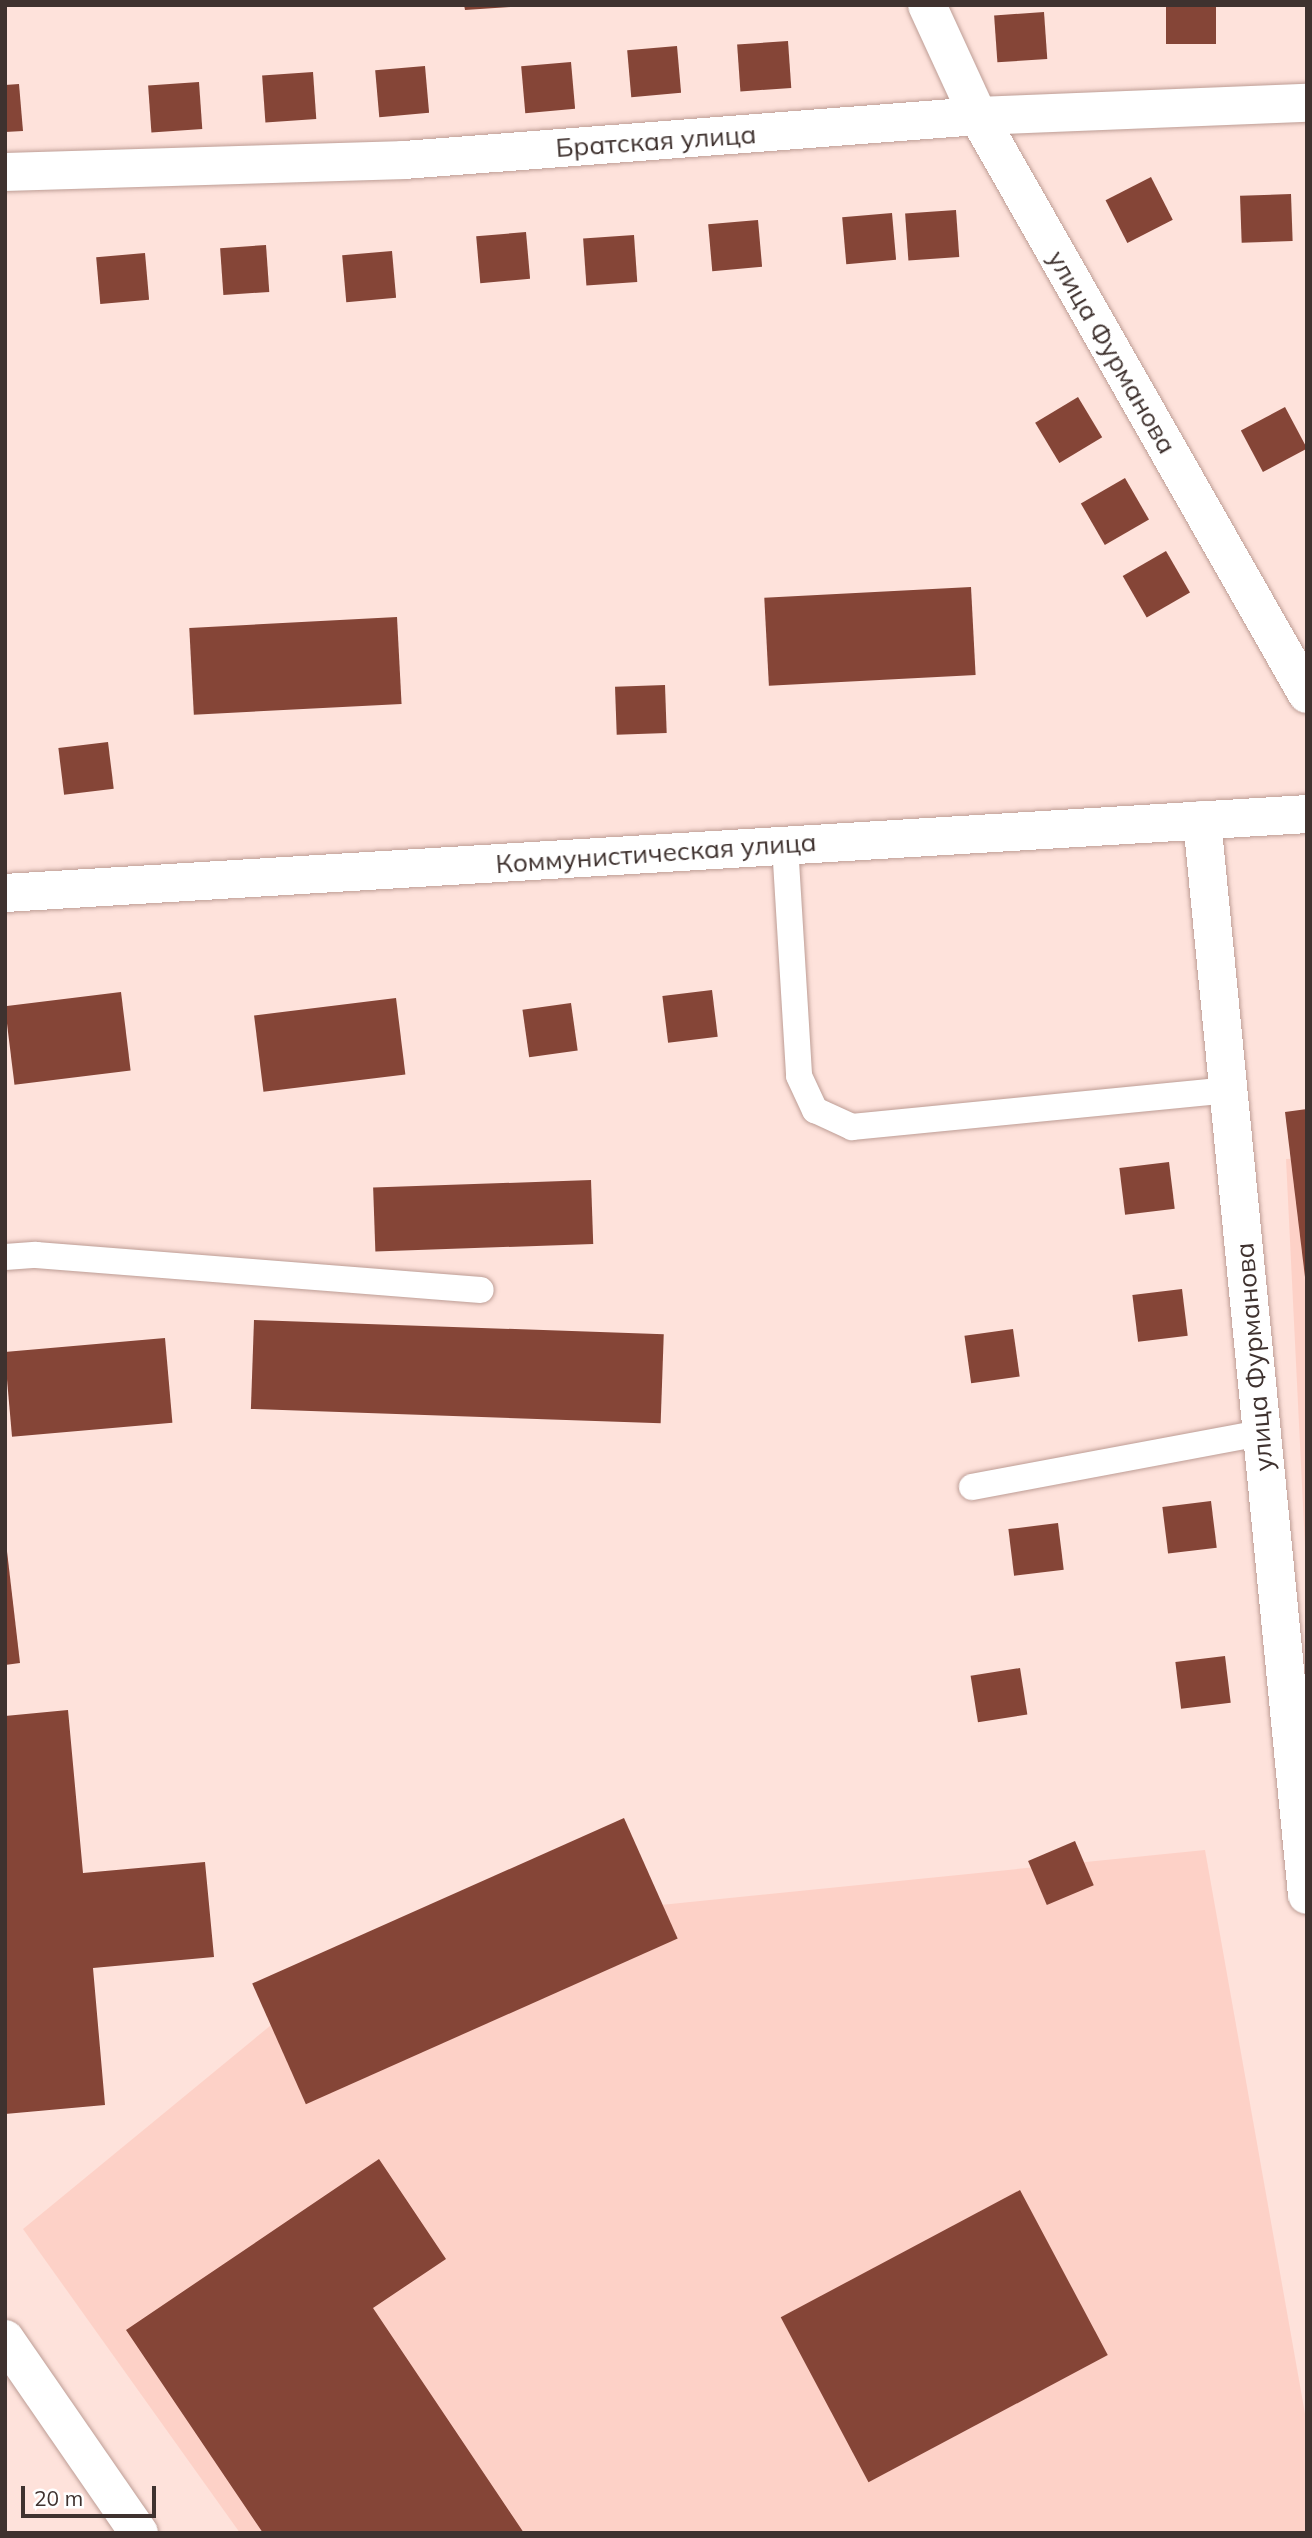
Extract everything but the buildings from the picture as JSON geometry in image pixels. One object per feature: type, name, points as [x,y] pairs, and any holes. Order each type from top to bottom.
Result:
[{"type":"street","name":"улица Фурманова","points":[[927,5],[978,116],[1307,694]]},
{"type":"street","name":"Братская улица","points":[[5,172],[404,160],[978,116],[1307,103]]},
{"type":"street","name":"Коммунистическая улица","points":[[5,893],[1307,814]]},
{"type":"street","name":"улица Фурманова","points":[[1202,820],[1307,1895]]},
{"type":"street","points":[[5,2339],[139,2533]]},
{"type":"lane","points":[[785,845],[799,1076],[815,1110],[852,1127],[1229,1090]]},
{"type":"lane","points":[[5,1256],[36,1255],[481,1290]]},
{"type":"lane","points":[[972,1487],[1261,1433]]},
{"type":"shaded area","points":[[1307,1158],[1307,1587],[1286,1159]]},
{"type":"shaded area","points":[[1205,1850],[1307,2425],[1307,2533],[240,2533],[23,2229],[383,1933]]}]
